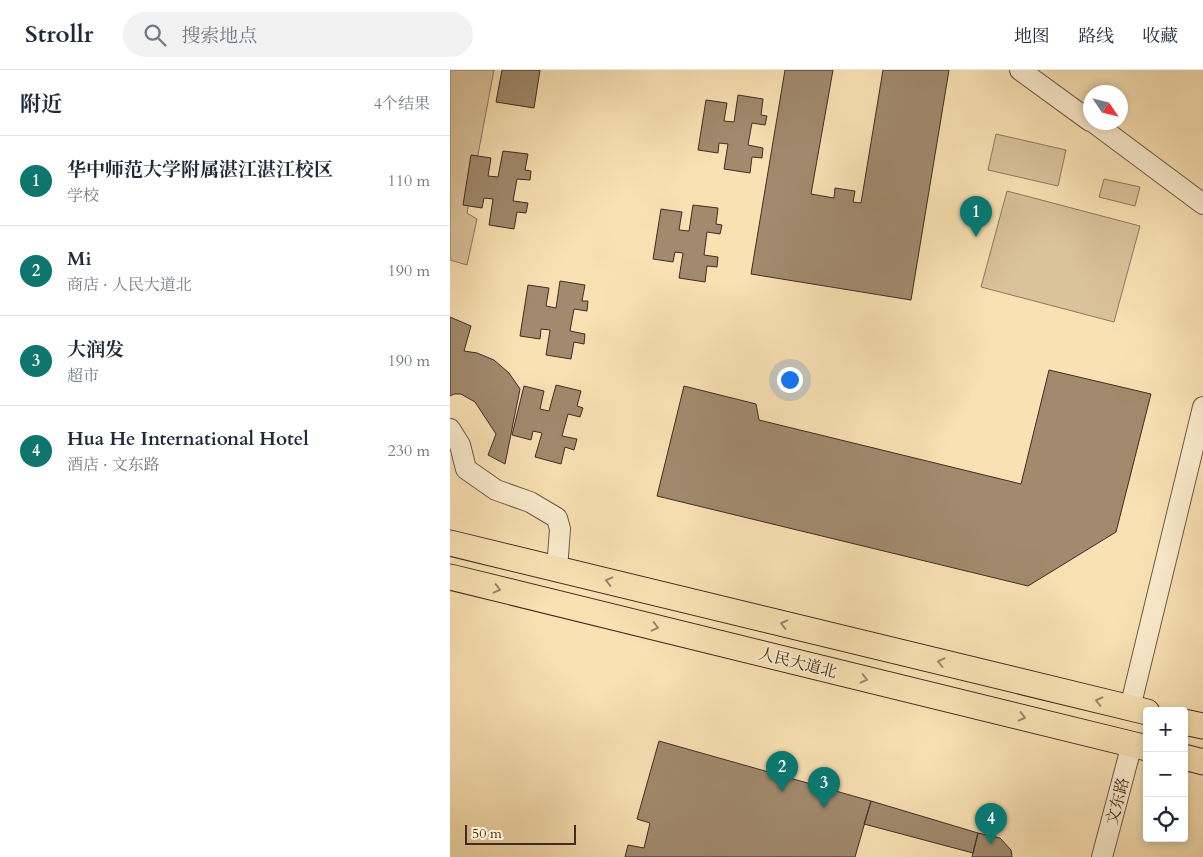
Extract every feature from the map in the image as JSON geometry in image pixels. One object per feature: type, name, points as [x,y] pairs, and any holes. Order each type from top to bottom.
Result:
[{"type":"main road","name":"人民大道北","points":[[450,543],[1138,710]]},
{"type":"main road","name":"人民大道北","points":[[450,577],[1140,746]]},
{"type":"main road","points":[[1188,723],[1203,726]]},
{"type":"main road","points":[[1188,758],[1203,762]]},
{"type":"street","points":[[1020,70],[1083,116]]},
{"type":"street","points":[[1103,130],[1203,204]]},
{"type":"street","points":[[1138,710],[1203,407]]},
{"type":"street","points":[[450,429],[460,445],[466,469],[496,490],[530,502],[557,518],[560,529],[557,569]]},
{"type":"street","name":"文东路","points":[[1102,857],[1140,746]]},
{"type":"shaded area","points":[[450,70],[494,70],[467,213],[477,219],[467,265],[450,260]]},
{"type":"shaded area","points":[[996,134],[1066,150],[1058,186],[988,170]]},
{"type":"shaded area","points":[[1104,179],[1140,187],[1135,206],[1099,197]]},
{"type":"shaded area","points":[[1007,191],[1140,226],[1114,322],[981,287]]},
{"type":"building","points":[[502,70],[540,70],[534,108],[496,102]]},
{"type":"building","points":[[785,70],[833,70],[811,194],[834,198],[835,188],[855,191],[853,202],[861,203],[883,70],[949,70],[911,300],[751,274]]},
{"type":"building","points":[[738,95],[763,99],[761,115],[767,116],[765,125],[752,123],[748,145],[763,148],[762,158],[752,157],[750,173],[724,169],[728,144],[719,143],[718,153],[698,150],[706,100],[727,103],[724,121],[734,122]]},
{"type":"building","points":[[503,151],[528,154],[525,170],[531,171],[530,180],[517,179],[513,201],[528,203],[526,213],[517,212],[514,229],[489,225],[493,199],[484,198],[482,208],[463,205],[471,155],[491,158],[488,176],[498,177]]},
{"type":"building","points":[[693,205],[718,208],[716,224],[722,225],[720,234],[707,232],[704,255],[718,257],[717,267],[707,266],[705,282],[679,278],[683,253],[675,252],[673,262],[653,259],[661,209],[682,212],[679,230],[689,231]]},
{"type":"building","points":[[560,281],[585,285],[582,301],[588,301],[587,311],[574,309],[570,331],[585,334],[584,344],[574,342],[571,359],[546,355],[550,330],[541,329],[540,339],[520,336],[528,285],[549,288],[546,306],[556,308]]},
{"type":"building","points":[[450,317],[471,326],[464,351],[477,353],[494,360],[509,373],[520,389],[505,464],[488,455],[496,434],[475,402],[461,394],[450,396]]},
{"type":"building","points":[[1049,370],[1151,394],[1116,532],[1028,586],[657,496],[684,386],[756,404],[759,420],[1021,484]]},
{"type":"building","points":[[556,385],[581,391],[577,406],[583,408],[580,417],[568,414],[562,436],[577,439],[574,450],[565,447],[561,464],[535,457],[542,433],[533,431],[531,440],[512,435],[524,386],[544,391],[540,409],[549,411]]},
{"type":"building","points":[[659,741],[871,801],[855,857],[625,857],[628,845],[644,848],[650,823],[637,819]]},
{"type":"building","points":[[871,801],[978,833],[973,853],[864,824]]},
{"type":"building","points":[[978,833],[1000,838],[1011,850],[1012,857],[972,857]]},
{"type":"place","name":"华中师范大学附属湛江湛江校区","points":[[976,237]]},
{"type":"place","name":"Mi","points":[[782,792]]},
{"type":"place","name":"大润发","points":[[824,808]]},
{"type":"place","name":"Hua He International Hotel","points":[[991,844]]}]
